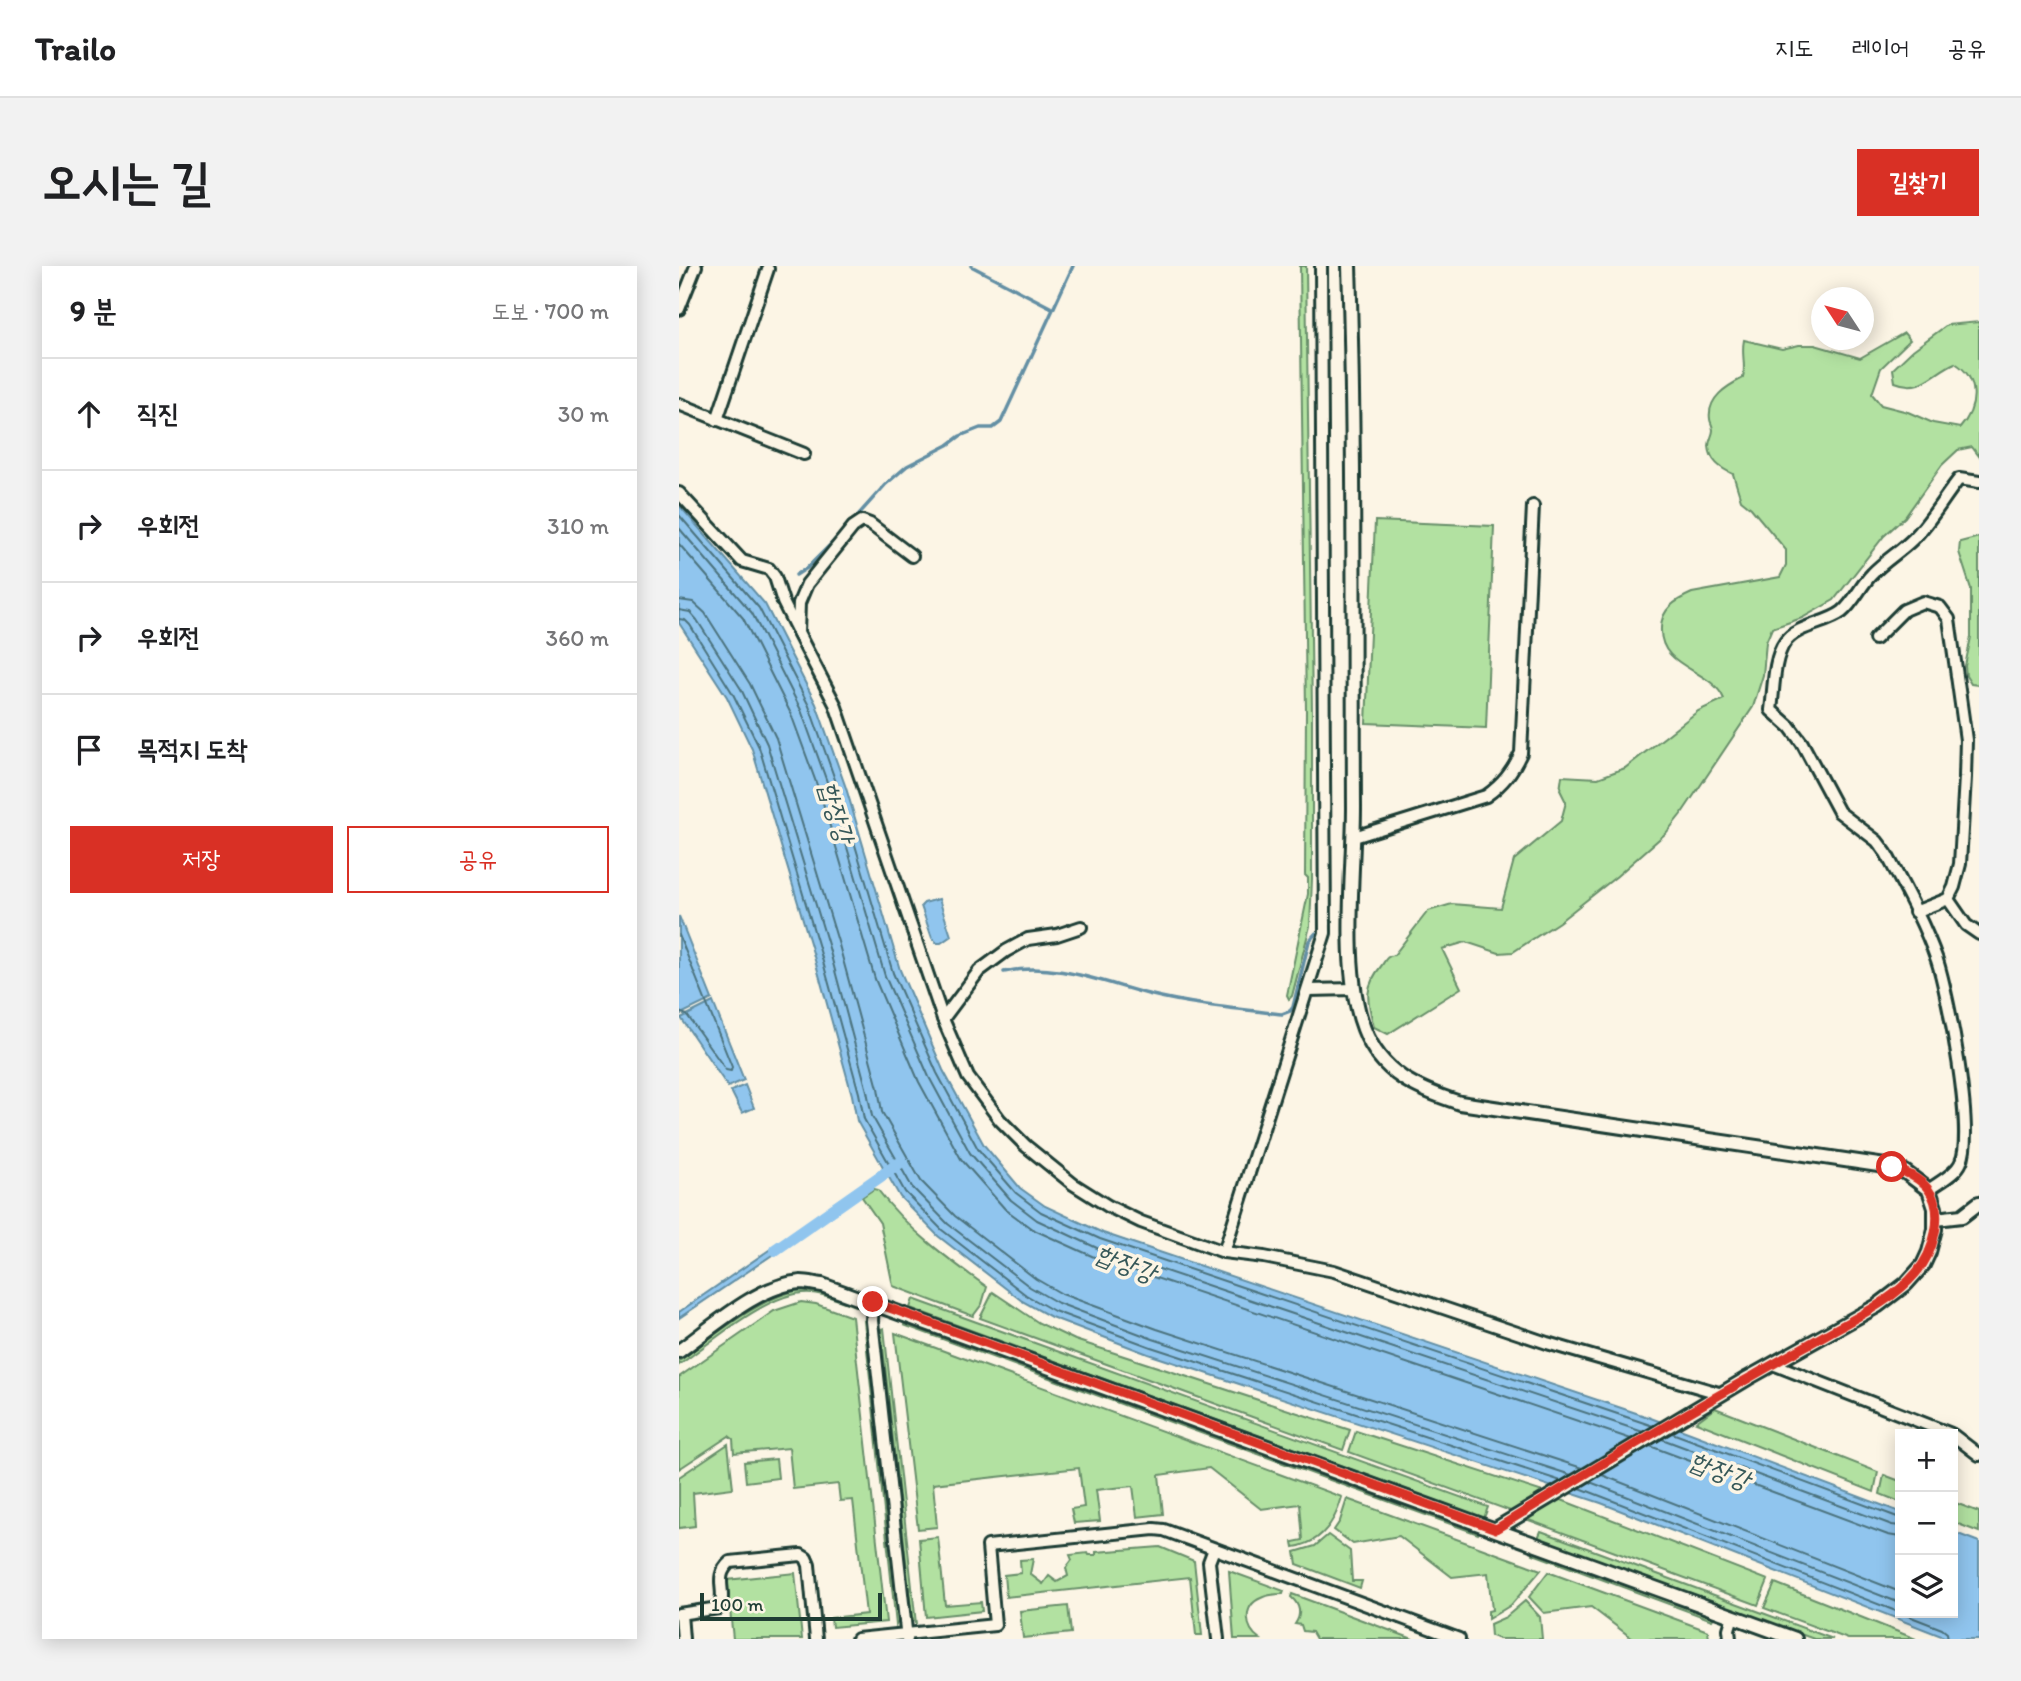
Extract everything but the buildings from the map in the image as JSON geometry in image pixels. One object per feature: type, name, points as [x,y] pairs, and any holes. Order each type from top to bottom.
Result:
[{"type":"street","points":[[679,309],[696,266]]},
{"type":"street","points":[[1224,1252],[1325,933],[1321,266]]},
{"type":"street","points":[[1349,266],[1352,362],[1354,837],[1351,942],[1355,989],[1363,1028],[1375,1051],[1397,1076],[1427,1093],[1460,1103],[1892,1167],[1905,1172],[1929,1190],[1935,1208],[1933,1239],[1926,1258],[1906,1284],[1877,1306],[1773,1364],[1496,1529]]},
{"type":"street","points":[[717,419],[768,269]]},
{"type":"street","points":[[679,404],[804,454]]},
{"type":"street","points":[[1929,1190],[1961,1162],[1965,1141],[1955,1043],[1939,968],[1886,853],[1877,842],[1839,813],[1802,743],[1790,727],[1770,710],[1777,665],[1787,638],[1843,611],[1870,576],[1912,541],[1937,512],[1959,479],[1979,482]]},
{"type":"street","points":[[679,493],[742,561],[769,569],[775,577],[783,602],[835,704],[943,1019],[968,1077],[1000,1120],[1057,1172],[1140,1223],[1224,1252],[1265,1257],[1333,1271],[1547,1343],[1723,1394]]},
{"type":"street","points":[[1354,837],[1486,796],[1503,783],[1515,766],[1521,752],[1534,506]]},
{"type":"street","points":[[798,633],[799,603],[807,584],[853,527],[862,522],[870,524],[912,556]]},
{"type":"street","points":[[1875,639],[1904,610],[1923,602],[1931,602],[1940,607],[1949,619],[1966,740],[1960,864],[1948,899],[1915,912]]},
{"type":"street","points":[[1948,899],[1966,925],[1979,934]]},
{"type":"street","points":[[943,1019],[979,971],[1006,951],[1028,939],[1057,935],[1081,927]]},
{"type":"street","points":[[1308,990],[1355,989]]},
{"type":"street","points":[[1936,1219],[1962,1216],[1979,1203]]},
{"type":"street","points":[[679,1350],[761,1294],[802,1282],[822,1285],[1795,1639]]},
{"type":"street","points":[[873,1302],[872,1321],[907,1636]]},
{"type":"street","points":[[1773,1364],[1937,1429]]},
{"type":"street","points":[[1958,1439],[1979,1455]]},
{"type":"street","points":[[857,1639],[995,1625],[988,1546],[1154,1529],[1164,1530],[1459,1639]]},
{"type":"street","points":[[1214,1549],[1209,1562],[1218,1639]]},
{"type":"street","points":[[683,1639],[680,1614],[719,1608],[722,1602],[720,1576],[723,1568],[730,1562],[801,1555],[809,1565],[816,1639]]},
{"type":"street","points":[[1730,1639],[1729,1629],[1733,1616]]},
{"type":"green space","points":[[1300,266],[1306,266],[1312,879],[1310,926],[1289,999],[1287,995],[1308,894],[1308,878],[1305,875],[1306,711]]},
{"type":"green space","points":[[1979,322],[1979,456],[1972,447],[1958,450],[1942,465],[1905,517],[1884,536],[1834,600],[1802,618],[1772,628],[1766,642],[1763,675],[1753,707],[1666,833],[1559,922],[1513,952],[1499,953],[1466,942],[1442,949],[1461,988],[1388,1034],[1374,1027],[1368,1002],[1369,988],[1386,959],[1394,955],[1428,911],[1452,904],[1501,908],[1514,860],[1561,821],[1566,802],[1560,790],[1562,776],[1598,778],[1625,768],[1698,711],[1724,699],[1708,681],[1668,652],[1661,628],[1667,610],[1686,596],[1780,577],[1786,565],[1786,550],[1741,500],[1733,474],[1717,463],[1710,451],[1712,405],[1719,394],[1743,378],[1744,340],[1782,349],[1811,345],[1811,350],[1832,350],[1860,358],[1904,333],[1910,340],[1881,368],[1872,394],[1881,405],[1908,412],[1933,423],[1960,428],[1971,411],[1974,393],[1969,376],[1963,369],[1955,363],[1927,380],[1904,385],[1895,382],[1893,369],[1947,325]]},
{"type":"green space","points":[[1375,521],[1494,526],[1486,728],[1366,723]]},
{"type":"green space","points":[[1979,537],[1979,685],[1971,684],[1966,676],[1965,666],[1971,637],[1971,589],[1959,552],[1960,542]]},
{"type":"green space","points":[[874,1189],[929,1243],[987,1287],[982,1304],[973,1316],[893,1286],[880,1223],[862,1197]]},
{"type":"green space","points":[[802,1290],[835,1295],[852,1301],[865,1310],[812,1293],[779,1299],[743,1319],[679,1365],[679,1361],[754,1308]]},
{"type":"green space","points":[[993,1292],[1039,1323],[1075,1340],[1350,1430],[1343,1450],[980,1318]]},
{"type":"green space","points":[[913,1299],[1488,1507],[1484,1518],[910,1308]]},
{"type":"green space","points":[[801,1302],[816,1304],[852,1317],[886,1622],[832,1627],[831,1618],[866,1614],[853,1500],[840,1501],[838,1484],[793,1489],[789,1448],[734,1453],[733,1439],[729,1436],[679,1469],[679,1377],[774,1311]]},
{"type":"green space","points":[[864,1321],[867,1322],[899,1621],[896,1625]]},
{"type":"green space","points":[[905,1321],[1479,1531],[1478,1534],[904,1325]]},
{"type":"green space","points":[[884,1328],[916,1624],[912,1618],[881,1329]]},
{"type":"green space","points":[[895,1333],[1342,1497],[1339,1506],[1331,1523],[1319,1536],[1304,1545],[1294,1547],[1293,1542],[1303,1540],[1300,1504],[1261,1509],[1209,1468],[1159,1475],[1163,1514],[1137,1517],[1133,1486],[1096,1490],[1100,1521],[1074,1523],[1071,1509],[1084,1507],[1079,1468],[933,1484],[937,1527],[918,1529]]},
{"type":"green space","points":[[1715,1408],[1878,1472],[1874,1492],[1696,1422]]},
{"type":"green space","points":[[1356,1431],[1543,1492],[1513,1512],[1349,1452]]},
{"type":"green space","points":[[728,1444],[733,1488],[693,1493],[695,1526],[679,1528],[679,1477]]},
{"type":"green space","points":[[776,1459],[778,1478],[746,1482],[744,1462]]},
{"type":"green space","points":[[1884,1475],[1895,1479],[1895,1500],[1880,1494]]},
{"type":"green space","points":[[1347,1499],[1541,1570],[1511,1605],[1488,1619],[1488,1611],[1492,1610],[1488,1573],[1452,1577],[1399,1536],[1353,1544],[1334,1530]]},
{"type":"green space","points":[[1559,1499],[1768,1580],[1758,1605],[1526,1519]]},
{"type":"green space","points":[[1958,1504],[1979,1512],[1979,1532],[1958,1524]]},
{"type":"green space","points":[[1541,1531],[1833,1639],[1814,1639],[1538,1538]]},
{"type":"green space","points":[[1328,1535],[1350,1551],[1352,1581],[1362,1581],[1360,1588],[1297,1564],[1295,1552],[1315,1546]]},
{"type":"green space","points":[[938,1537],[945,1605],[981,1602],[982,1611],[926,1617],[919,1539]]},
{"type":"green space","points":[[1160,1547],[1194,1561],[1202,1635],[1196,1635],[1190,1577],[1006,1597],[1004,1575],[1021,1573],[1020,1560],[1033,1559],[1030,1574],[1043,1584],[1049,1576],[1057,1582],[1068,1576],[1066,1568],[1072,1560],[1070,1555],[1096,1555],[1096,1552]]},
{"type":"green space","points":[[1534,1551],[1714,1617],[1712,1620],[1533,1554]]},
{"type":"green space","points":[[1229,1571],[1284,1591],[1283,1594],[1261,1598],[1248,1612],[1251,1630],[1260,1639],[1234,1639]]},
{"type":"green space","points":[[1548,1572],[1708,1631],[1709,1639],[1633,1639],[1591,1607],[1544,1613],[1529,1597]]},
{"type":"green space","points":[[795,1573],[802,1639],[733,1639],[727,1580]]},
{"type":"green space","points":[[1775,1583],[1916,1639],[1848,1639],[1764,1608]]},
{"type":"green space","points":[[1292,1594],[1413,1639],[1316,1639],[1312,1632],[1303,1631],[1301,1625],[1295,1624],[1299,1610],[1291,1597]]},
{"type":"green space","points":[[1525,1601],[1540,1617],[1542,1639],[1499,1639],[1491,1636],[1490,1624],[1506,1617]]},
{"type":"green space","points":[[1068,1606],[1071,1633],[1023,1638],[1020,1611]]},
{"type":"water","name":"합장강","points":[[679,505],[765,604],[816,704],[846,788],[900,970],[943,1070],[984,1145],[1020,1188],[1045,1206],[1103,1233],[1648,1417],[1895,1510],[1895,1618],[1601,1503],[1148,1354],[1051,1317],[1022,1301],[938,1236],[900,1197],[857,1121],[813,953],[752,749],[727,697],[679,623]]},
{"type":"water","points":[[939,899],[951,936],[937,943],[932,938],[921,906]]},
{"type":"water","points":[[679,916],[712,999],[679,1015]]},
{"type":"water","points":[[713,1002],[744,1080],[728,1087],[681,1018]]},
{"type":"water","points":[[745,1085],[754,1108],[742,1113],[731,1091]]},
{"type":"water","points":[[785,1239],[790,1243],[679,1318],[679,1312]]},
{"type":"water","points":[[1958,1534],[1979,1542],[1979,1639],[1949,1639],[1895,1618],[1958,1618]]},
{"type":"waterway","points":[[971,266],[1052,308]]},
{"type":"waterway","points":[[850,524],[885,485],[907,466],[960,436],[980,428],[993,428],[1001,422],[1073,266]]},
{"type":"waterway","points":[[796,575],[807,568],[843,532]]},
{"type":"waterway","points":[[1004,972],[1022,969],[1059,971],[1181,1001],[1282,1014],[1293,1007],[1309,941],[1316,933]]},
{"type":"waterway","points":[[775,1250],[898,1164]]},
{"type":"route","points":[[873,1302],[1496,1529],[1748,1378],[1877,1306],[1906,1284],[1923,1265],[1929,1252],[1935,1229],[1935,1208],[1929,1190],[1905,1172],[1892,1167]]}]
